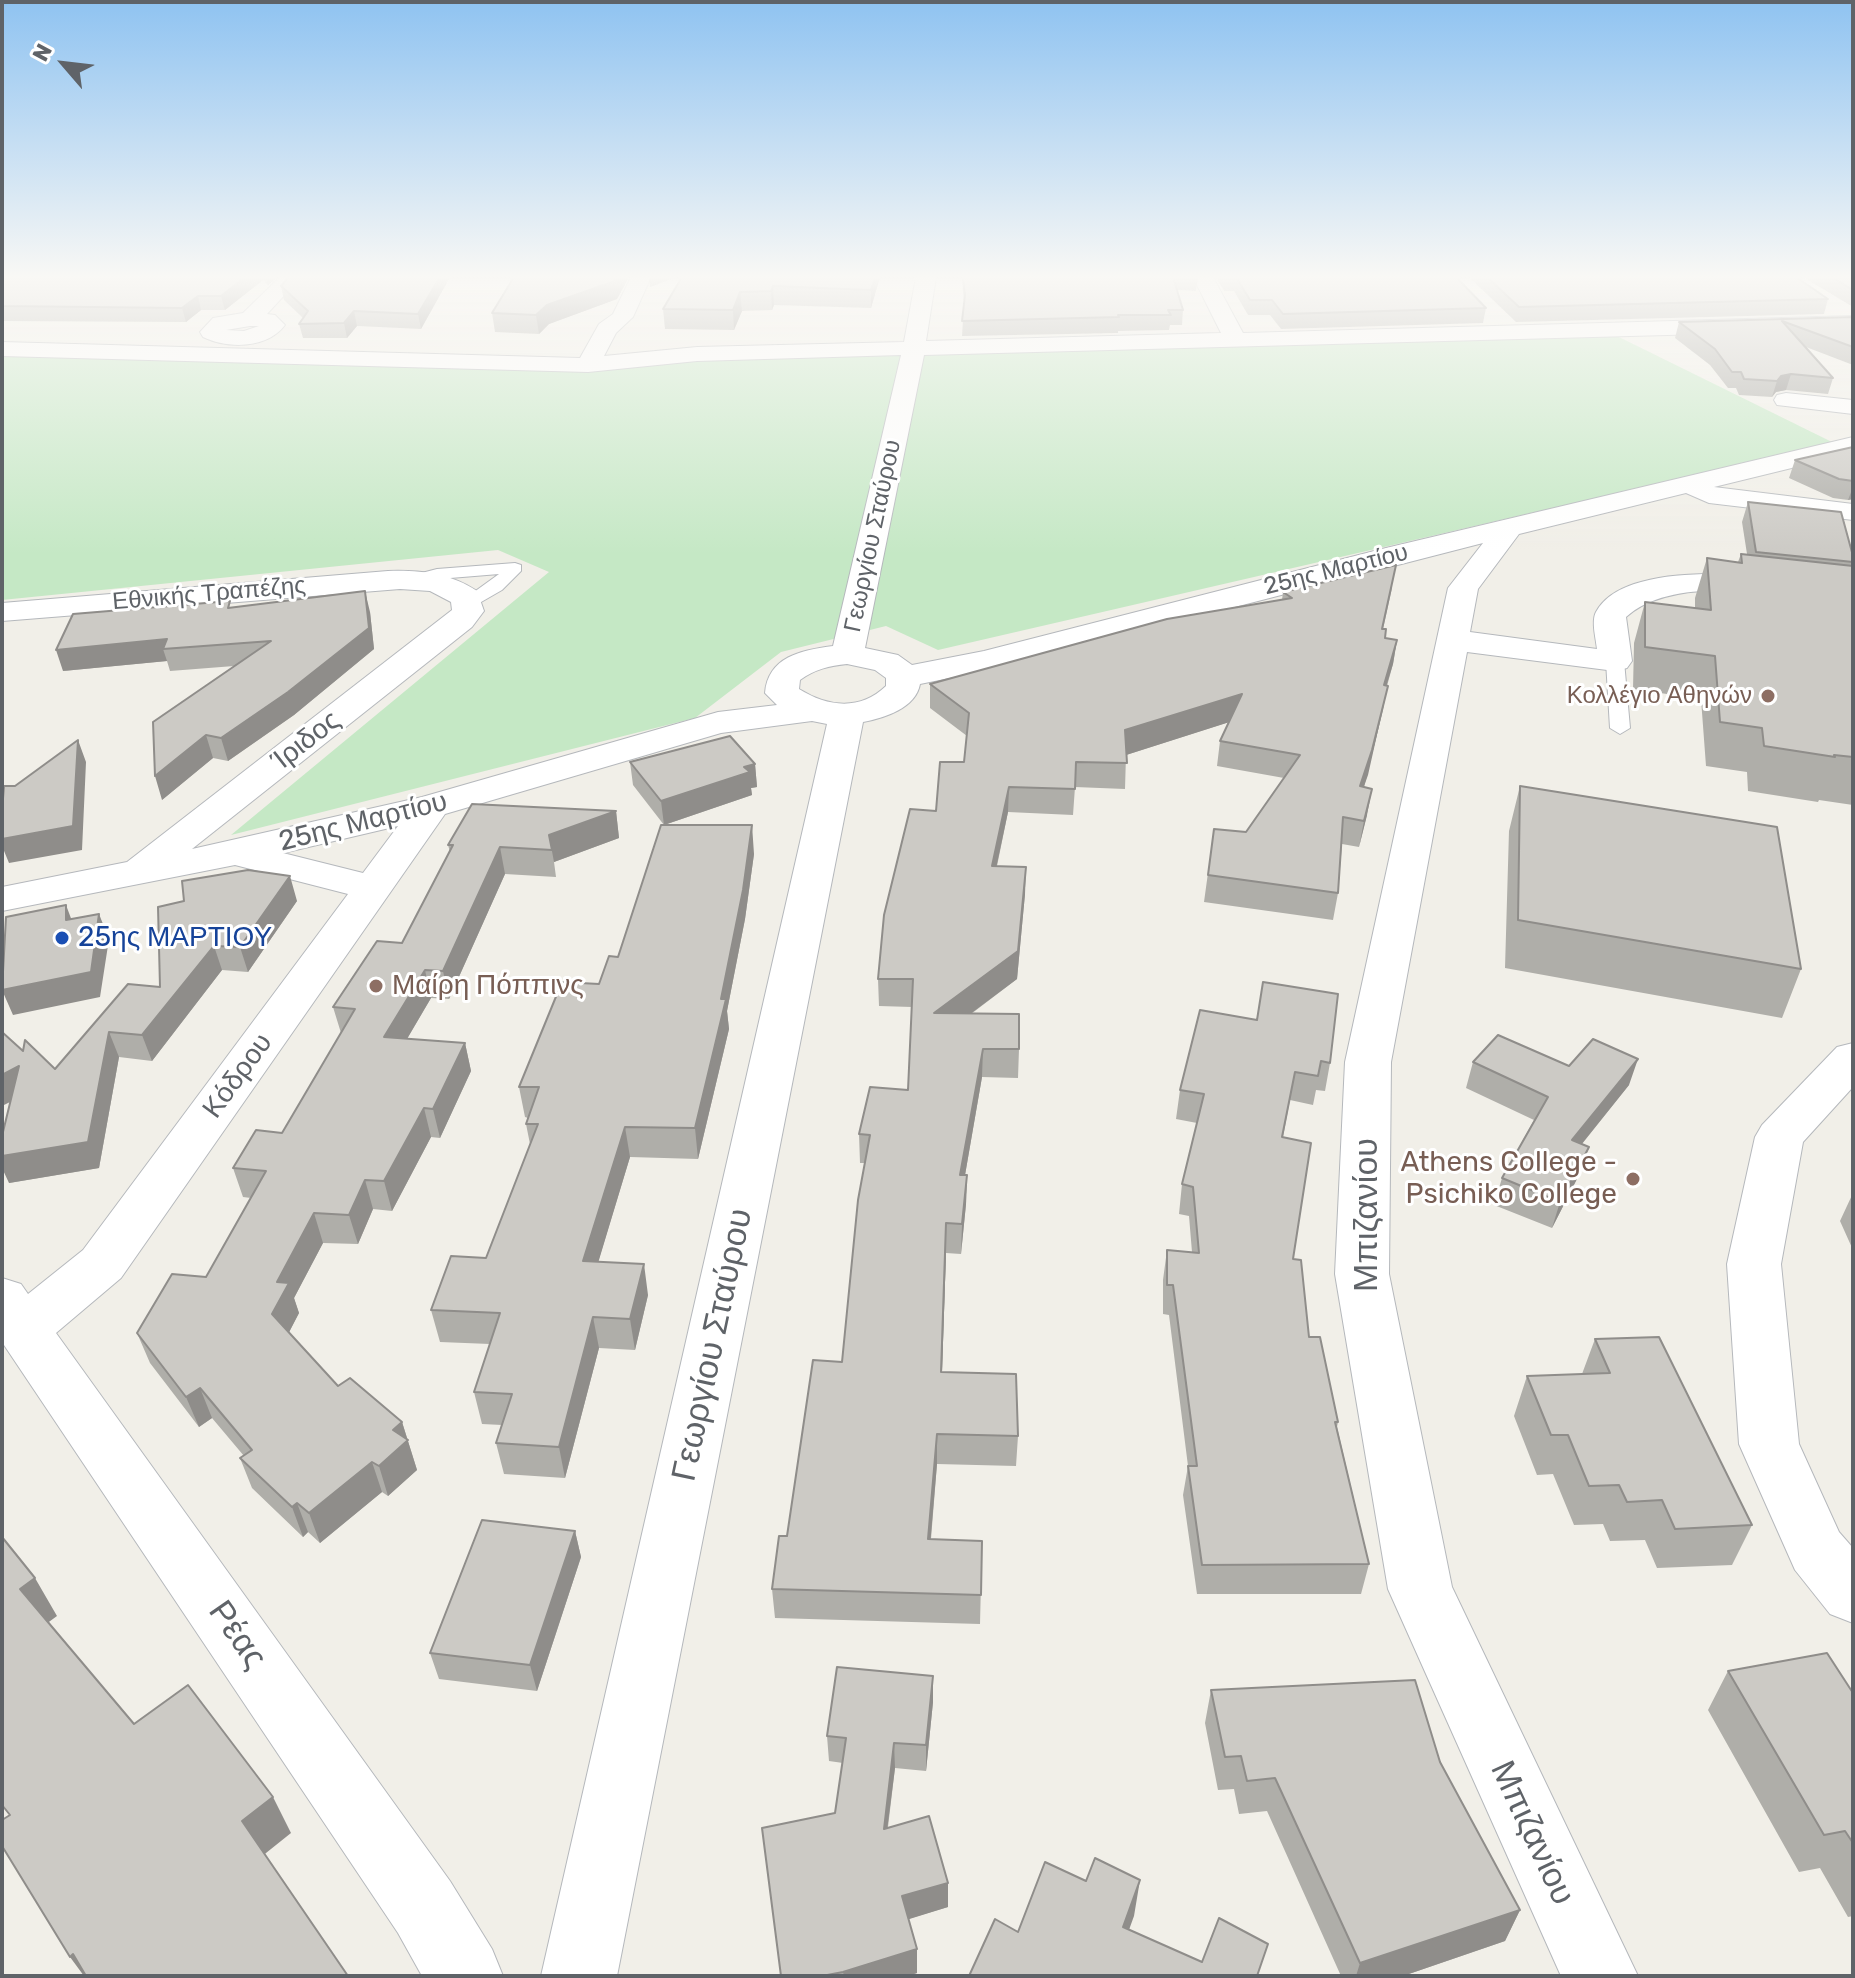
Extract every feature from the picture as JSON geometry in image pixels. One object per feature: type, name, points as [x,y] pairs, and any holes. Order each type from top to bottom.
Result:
[{"type":"street","name":"Γεωργίου Σταύρου","points":[[847,654],[909,369]]},
{"type":"street","points":[[1786,400],[1853,407]]},
{"type":"street","name":"25ης Μαρτίου","points":[[2,899],[235,853],[432,806],[718,723],[813,706],[887,705],[899,697],[906,687],[897,670],[986,661],[1227,597],[1853,445]]},
{"type":"street","points":[[1687,486],[1709,495],[1853,512]]},
{"type":"street","name":"Μπιζανίου","points":[[1508,529],[1463,588],[1368,1062],[1362,1274],[1420,1589],[1600,1976]]},
{"type":"street","name":"Εθνικής Τραπέζης","points":[[2,612],[376,580],[416,580],[447,586],[459,592],[469,604]]},
{"type":"street","points":[[1453,640],[1615,661],[1610,615],[1616,606],[1636,594],[1690,584],[1742,583],[1853,596]]},
{"type":"street","name":"Ίριδος","points":[[138,873],[461,620],[469,604]]},
{"type":"street","points":[[813,706],[783,677],[790,669],[815,658],[847,654],[897,670]]},
{"type":"street","name":"Γεωργίου Σταύρου","points":[[579,1976],[813,706]]},
{"type":"street","name":"Κόδρου","points":[[13,1314],[102,1264],[432,806]]},
{"type":"street","points":[[235,853],[373,888]]},
{"type":"street","points":[[1853,1058],[1779,1137],[1754,1264],[1769,1444],[1817,1551],[1853,1594]]},
{"type":"street","name":"Ρέας","points":[[13,1314],[424,1907],[465,1976]]},
{"type":"lane","name":"Εθνικής Τραπέζης","points":[[416,580],[437,574],[515,568],[496,586],[469,604]]},
{"type":"lane","points":[[1615,661],[1620,728]]},
{"type":"green space","points":[[2,369],[1685,369],[1834,443],[938,650],[886,626],[781,652],[695,718],[231,835],[549,572],[498,550],[2,600]]},
{"type":"building","points":[[1730,369],[1825,369],[1833,378],[1791,374],[1781,376],[1777,381],[1744,379],[1741,372]]},
{"type":"building","points":[[1853,447],[1853,481],[1839,479],[1795,460]]},
{"type":"building","points":[[1748,502],[1841,512],[1853,562],[1756,552]]},
{"type":"building","name":"Κολλέγιο Αθηνών","points":[[1741,554],[1853,566],[1853,757],[1764,746],[1762,728],[1720,722],[1715,656],[1645,647],[1645,602],[1711,610],[1707,558],[1742,563]]},
{"type":"building","points":[[1396,565],[1382,629],[1386,629],[1385,638],[1397,640],[1384,685],[1388,686],[1372,750],[1360,786],[1372,789],[1364,821],[1343,817],[1338,893],[1208,875],[1214,829],[1246,832],[1300,755],[1220,741],[1242,694],[1125,730],[1127,763],[1076,762],[1075,789],[1009,787],[992,866],[1026,867],[1018,951],[934,1013],[1019,1014],[1019,1049],[983,1049],[960,1175],[967,1175],[962,1224],[946,1223],[941,1372],[1016,1374],[1018,1436],[937,1434],[928,1539],[982,1541],[981,1595],[772,1589],[779,1536],[787,1536],[813,1360],[842,1362],[858,1200],[870,1135],[859,1134],[870,1087],[908,1090],[913,979],[878,979],[884,915],[910,809],[936,811],[940,762],[964,762],[969,713],[930,684],[1167,619],[1292,598],[1283,592]]},
{"type":"building","points":[[365,591],[369,628],[288,692],[221,738],[206,735],[155,776],[153,722],[271,641],[163,649],[167,639],[56,650],[73,614],[230,601],[228,608]]},
{"type":"building","points":[[730,736],[755,764],[744,767],[750,772],[661,801],[630,762]]},
{"type":"building","points":[[78,740],[73,826],[2,839],[4,786],[15,786]]},
{"type":"building","points":[[1520,786],[1777,827],[1801,969],[1518,920]]},
{"type":"building","points":[[472,804],[616,811],[549,835],[552,850],[500,847],[443,971],[425,970],[384,1037],[465,1043],[433,1109],[424,1108],[384,1181],[365,1180],[349,1215],[314,1213],[277,1282],[289,1283],[272,1314],[338,1386],[350,1378],[402,1422],[393,1430],[408,1440],[379,1466],[372,1462],[309,1513],[297,1503],[292,1507],[240,1458],[252,1450],[200,1388],[186,1397],[137,1333],[172,1274],[206,1277],[266,1171],[233,1168],[256,1130],[282,1133],[355,1009],[333,1007],[377,941],[402,943],[453,845],[448,845]]},
{"type":"building","points":[[661,825],[752,825],[743,890],[721,999],[726,999],[695,1128],[625,1127],[583,1261],[644,1264],[630,1319],[593,1317],[559,1447],[496,1443],[512,1394],[474,1392],[500,1313],[431,1310],[451,1256],[486,1258],[538,1124],[526,1124],[539,1087],[519,1087],[562,982],[599,984],[609,956],[618,957]]},
{"type":"building","points":[[248,870],[290,876],[240,947],[214,946],[142,1035],[109,1032],[88,1142],[2,1156],[2,1136],[19,1066],[2,1075],[2,1032],[23,1051],[25,1040],[55,1069],[128,984],[160,987],[158,907],[184,901],[182,881]]},
{"type":"building","points":[[66,905],[66,920],[99,914],[91,972],[2,990],[6,917]]},
{"type":"building","points":[[1263,982],[1338,994],[1330,1063],[1321,1061],[1318,1076],[1295,1072],[1282,1137],[1311,1143],[1293,1259],[1301,1260],[1309,1337],[1320,1337],[1338,1422],[1335,1422],[1369,1564],[1202,1565],[1188,1466],[1197,1466],[1173,1285],[1167,1285],[1167,1250],[1199,1253],[1193,1187],[1182,1184],[1204,1094],[1180,1090],[1200,1010],[1257,1020]]},
{"type":"building","points":[[1498,1035],[1569,1066],[1593,1039],[1638,1059],[1572,1140],[1589,1147],[1560,1202],[1502,1178],[1548,1097],[1473,1062]]},
{"type":"building","points":[[1659,1337],[1752,1525],[1675,1529],[1662,1500],[1627,1502],[1619,1485],[1589,1486],[1568,1435],[1551,1435],[1527,1376],[1610,1373],[1595,1339]]},
{"type":"building","points":[[482,1520],[575,1531],[530,1665],[430,1653]]},
{"type":"building","points":[[2,1537],[35,1578],[20,1589],[134,1724],[188,1685],[273,1797],[242,1821],[348,1976],[86,1976],[73,1954],[70,1957],[2,1846],[2,1820],[10,1815],[2,1805]]},
{"type":"building","points":[[1827,1653],[1853,1693],[1853,1843],[1845,1831],[1824,1835],[1728,1671]]},
{"type":"building","points":[[837,1667],[933,1676],[926,1745],[894,1743],[884,1829],[929,1816],[948,1883],[902,1896],[917,1949],[843,1972],[822,1976],[781,1976],[762,1828],[835,1813],[846,1738],[827,1736]]},
{"type":"building","points":[[1415,1680],[1440,1762],[1520,1910],[1360,1963],[1275,1778],[1247,1781],[1241,1756],[1225,1757],[1211,1690]]},
{"type":"building","points":[[1095,1858],[1140,1880],[1123,1927],[1202,1962],[1219,1918],[1268,1944],[1257,1976],[969,1976],[995,1919],[1018,1932],[1045,1862],[1086,1881]]},
{"type":"place","name":"Κολλέγιο Αθηνών","points":[[1768,696]]},
{"type":"place","name":"25ης ΜΑΡΤΙΟΥ","points":[[62,938]]},
{"type":"place","name":"Μαίρη Πόππινς","points":[[376,986]]},
{"type":"place","name":"Athens College - Psichiko College","points":[[1633,1179]]}]
